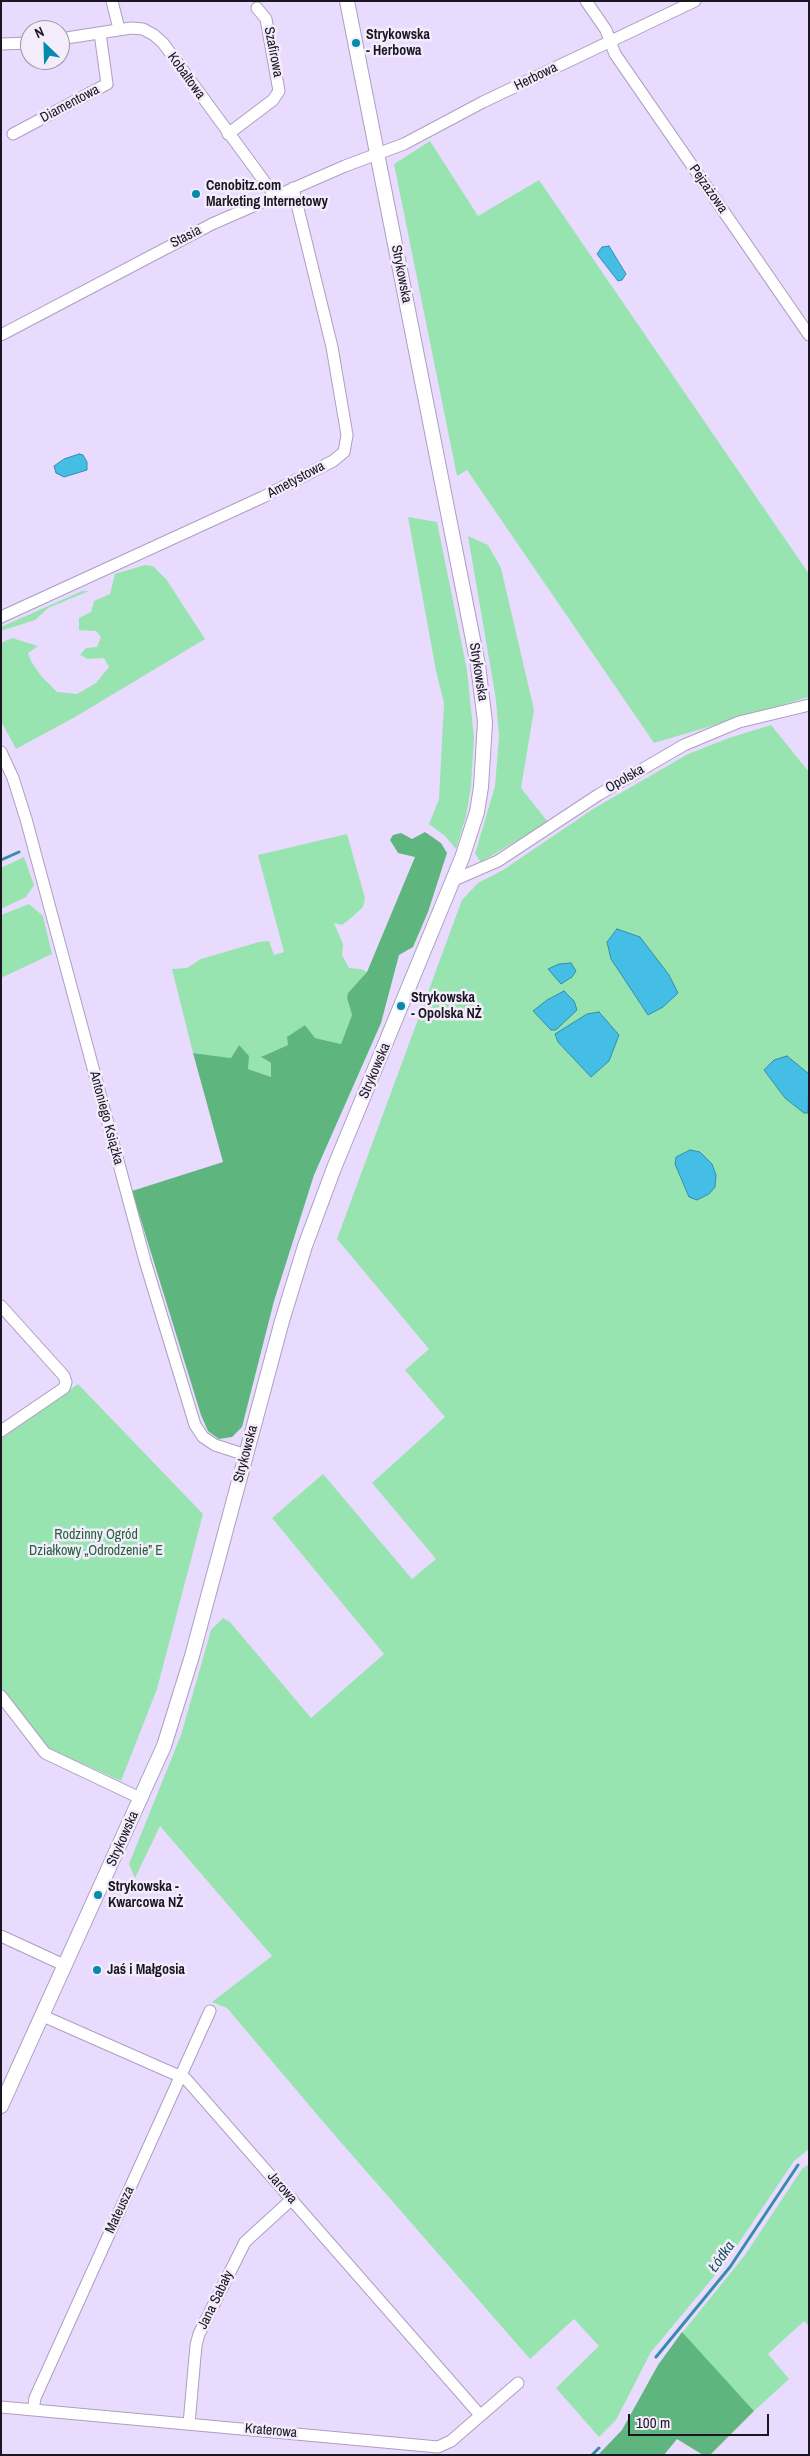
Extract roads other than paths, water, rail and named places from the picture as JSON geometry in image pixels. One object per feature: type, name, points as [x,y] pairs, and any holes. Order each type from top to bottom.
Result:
[{"type":"main road","name":"Strykowska","points":[[1,2106],[142,1799],[164,1746],[184,1685],[282,1321],[317,1214],[454,880],[470,836],[481,787],[485,741],[483,703],[476,656],[348,1]]},
{"type":"street","points":[[112,1],[119,29]]},
{"type":"street","name":"Pejzażowa","points":[[586,1],[606,30],[615,54],[809,335]]},
{"type":"street","name":"Herbowa","points":[[378,154],[404,144],[483,102],[695,1]]},
{"type":"street","name":"Szafirowa","points":[[228,134],[274,100],[279,91],[266,19],[258,8]]},
{"type":"street","name":"Kobaltowa","points":[[70,38],[119,29],[143,29],[158,38],[275,196]]},
{"type":"street","name":"Diamentowa","points":[[14,134],[106,84],[100,33]]},
{"type":"street","points":[[1,44],[20,43]]},
{"type":"street","name":"Stasia","points":[[1,335],[203,228],[293,188],[378,154]]},
{"type":"street","name":"Ametystowa","points":[[1,617],[263,497],[333,461],[344,452],[347,435],[332,346],[293,188]]},
{"type":"street","name":"Opolska","points":[[454,880],[498,861],[598,795],[684,745],[739,722],[809,705]]},
{"type":"street","name":"Antoniego Książka","points":[[1,752],[13,778],[26,818],[145,1261],[195,1425],[203,1437],[215,1445],[246,1455]]},
{"type":"street","points":[[1,1306],[64,1376],[66,1382],[64,1388],[1,1431]]},
{"type":"street","points":[[1,1696],[44,1753],[142,1799]]},
{"type":"street","points":[[1,1936],[66,1966]]},
{"type":"street","name":"Mateusza","points":[[33,2410],[34,2398],[210,2012]]},
{"type":"street","name":"Jarowa","points":[[43,2016],[181,2076],[480,2415]]},
{"type":"street","name":"Jana Sabały","points":[[189,2424],[196,2346],[199,2334],[245,2242],[292,2200]]},
{"type":"street","name":"Kraterowa","points":[[1,2407],[438,2447],[451,2442],[518,2383]]},
{"type":"water","points":[[609,246],[626,274],[622,280],[618,281],[597,254],[602,247]]},
{"type":"water","points":[[79,454],[83,455],[87,462],[87,470],[64,477],[56,473],[54,466],[64,459]]},
{"type":"water","points":[[617,929],[640,937],[669,975],[678,993],[663,1007],[648,1015],[611,959],[607,942]]},
{"type":"water","points":[[571,963],[576,971],[572,977],[561,984],[548,969],[559,964]]},
{"type":"water","points":[[564,991],[574,1001],[577,1010],[556,1030],[551,1030],[533,1011],[547,1000]]},
{"type":"water","points":[[599,1012],[619,1035],[609,1061],[591,1077],[558,1042],[555,1034],[587,1014]]},
{"type":"water","points":[[787,1056],[809,1074],[808,1113],[804,1113],[785,1098],[764,1070],[774,1060]]},
{"type":"water","points":[[690,1150],[700,1152],[712,1164],[716,1175],[715,1187],[709,1194],[697,1200],[689,1197],[675,1164],[676,1157]]},
{"type":"waterway","points":[[1,860],[19,852]]},
{"type":"waterway","name":"Łódka","points":[[656,2357],[730,2267],[798,2165]]},
{"type":"waterway","name":"Łódka","points":[[592,2455],[599,2448]]},
{"type":"place","name":"Strykowska - Herbowa","points":[[356,43]]},
{"type":"place","name":"Cenobitz.com Marketing Internetowy","points":[[196,194]]},
{"type":"place","name":"Strykowska - Opolska NŻ","points":[[401,1006]]},
{"type":"place","name":"Strykowska - Kwarcowa NŻ","points":[[98,1895]]},
{"type":"place","name":"Jaś i Małgosia","points":[[97,1970]]},
{"type":"park label","name":"Rodzinny Ogród Działkowy „Odrodzenie” E","points":[[96,1544]]}]
